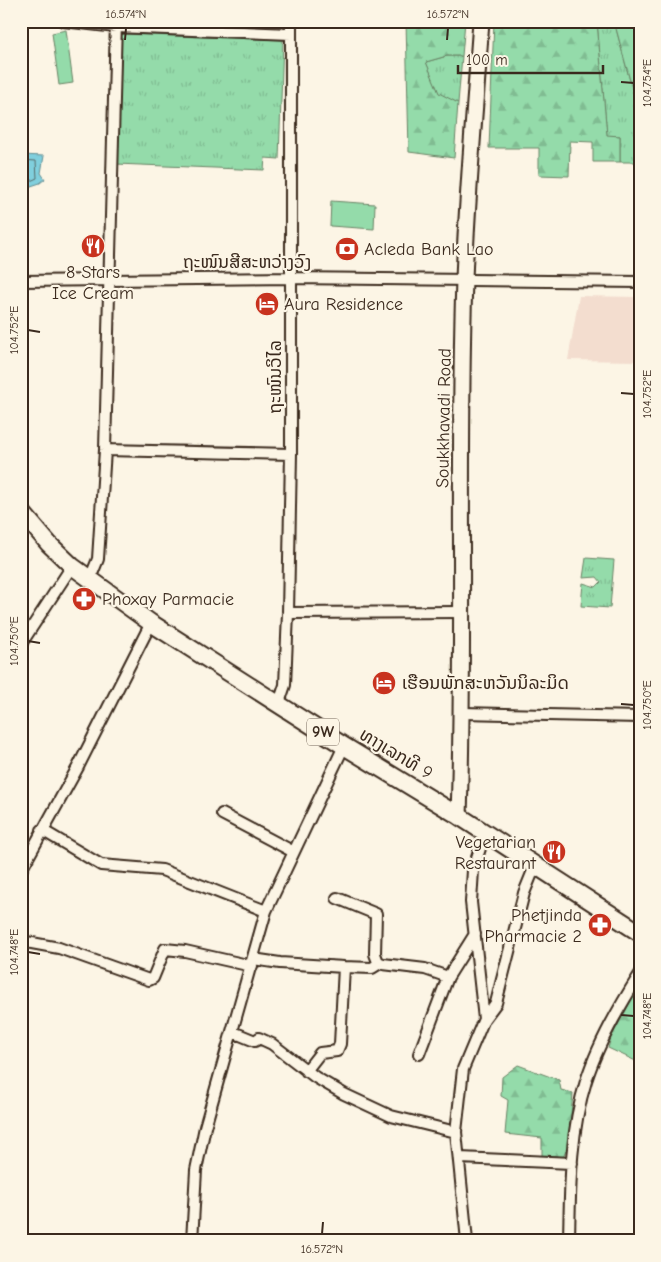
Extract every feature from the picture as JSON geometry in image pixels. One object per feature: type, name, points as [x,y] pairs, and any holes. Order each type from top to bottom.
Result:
[{"type":"main road","name":"ທາງເລກທີ 9","points":[[21,511],[49,544],[89,581],[151,623],[279,702],[344,746],[459,816],[535,866],[639,928]]},
{"type":"street","points":[[63,21],[291,34]]},
{"type":"street","name":"ຖະໜົນວິໄລ","points":[[279,702],[285,684],[291,454],[291,21]]},
{"type":"street","name":"Soukkhavadi Road","points":[[459,816],[463,713],[460,612],[464,280],[481,21]]},
{"type":"street","points":[[89,581],[98,559],[105,450],[116,24]]},
{"type":"street","name":"ຖະໜົນສີສະຫວ່າງວົງ","points":[[21,279],[291,278],[640,282]]},
{"type":"street","points":[[105,450],[291,454]]},
{"type":"street","points":[[21,644],[72,566]]},
{"type":"street","points":[[288,612],[460,612]]},
{"type":"street","points":[[21,870],[78,767],[151,623]]},
{"type":"street","points":[[463,713],[640,717]]},
{"type":"street","points":[[192,1241],[196,1170],[206,1127],[266,911],[292,851],[344,746]]},
{"type":"street","points":[[222,814],[292,851]]},
{"type":"street","points":[[42,830],[101,865],[162,870],[266,911]]},
{"type":"street","points":[[484,1019],[471,902],[473,870],[485,833]]},
{"type":"street","points":[[467,1241],[456,1132],[463,1068],[484,1019],[496,1003],[524,893],[535,866]]},
{"type":"street","points":[[337,898],[376,914],[375,954],[380,963]]},
{"type":"street","points":[[419,1054],[448,977],[475,934]]},
{"type":"street","points":[[21,941],[59,948],[149,980],[153,978],[164,949],[253,962],[372,968],[380,963],[425,969],[448,977]]},
{"type":"street","points":[[306,1071],[320,1053],[337,1051],[340,1044],[344,967]]},
{"type":"street","points":[[569,1241],[574,1135],[587,1080],[607,1032],[640,974]]},
{"type":"street","points":[[233,1032],[255,1041],[259,1038],[272,1044],[306,1071],[344,1094],[391,1116],[456,1132]]},
{"type":"street","points":[[460,1158],[572,1163]]},
{"type":"shaded area","points":[[579,296],[640,297],[640,361],[568,360]]},
{"type":"green space","points":[[406,21],[465,21],[462,56],[447,56],[426,62],[439,93],[458,103],[454,158],[409,152]]},
{"type":"green space","points":[[494,21],[597,22],[607,135],[620,136],[620,162],[593,162],[593,142],[570,141],[569,176],[539,175],[539,148],[489,148]]},
{"type":"green space","points":[[580,21],[614,21],[640,118],[640,162],[620,162],[620,136],[607,136],[597,22]]},
{"type":"green space","points":[[614,21],[640,21],[640,61],[636,63],[640,71],[640,118]]},
{"type":"green space","points":[[66,30],[73,83],[59,85],[52,33]]},
{"type":"green space","points":[[121,34],[283,40],[279,159],[265,158],[264,170],[116,164]]},
{"type":"green space","points":[[447,56],[462,56],[458,103],[439,94],[426,62]]},
{"type":"green space","points":[[331,201],[375,204],[374,229],[330,226]]},
{"type":"green space","points":[[586,558],[614,560],[610,608],[581,606],[583,583],[596,587],[601,582],[597,577],[583,578]]},
{"type":"green space","points":[[640,984],[640,1063],[608,1048],[611,1038]]},
{"type":"green space","points":[[518,1065],[559,1080],[561,1090],[573,1093],[568,1146],[562,1160],[542,1159],[542,1138],[505,1134],[508,1100],[501,1096],[502,1077]]},
{"type":"water","points":[[21,155],[44,156],[41,173],[45,179],[28,187],[26,207],[21,206]]},
{"type":"place","name":"8 Stars Ice Cream","points":[[93,246]]},
{"type":"place","name":"Acleda Bank Lao","points":[[347,249]]},
{"type":"place","name":"Aura Residence","points":[[267,304]]},
{"type":"place","name":"Phoxay Parmacie","points":[[84,599]]},
{"type":"place","name":"ເຮືອນພັກສະຫວັນນິລະມິດ","points":[[384,683]]},
{"type":"place","name":"Vegetarian Restaurant","points":[[554,852]]},
{"type":"place","name":"Phetjinda Pharmacie 2","points":[[600,925]]}]
